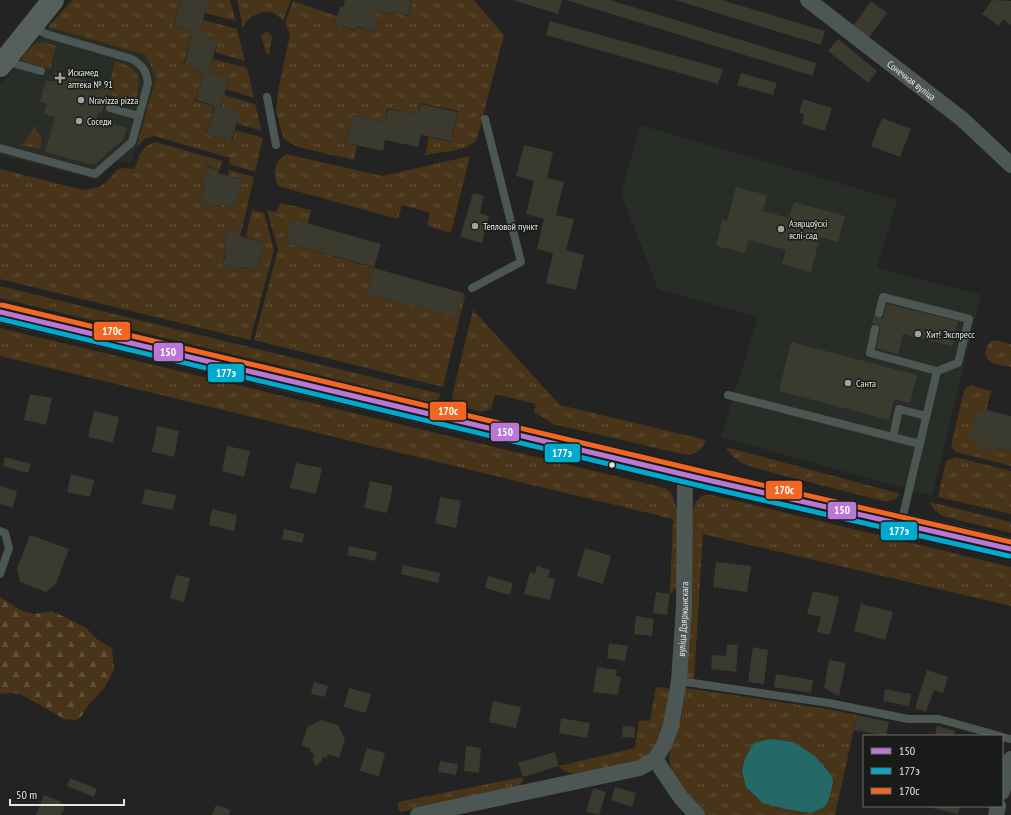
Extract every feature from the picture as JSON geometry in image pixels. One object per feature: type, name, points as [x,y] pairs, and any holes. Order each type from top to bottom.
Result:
[{"type":"main road","points":[[2,63],[53,0]]},
{"type":"main road","points":[[0,312],[1011,550]]},
{"type":"street","name":"Сонечная вуліца","points":[[808,0],[962,119],[1011,165]]},
{"type":"street","name":"вуліца Дзяржынскага","points":[[655,760],[664,744],[671,726],[678,681],[684,607],[685,474]]},
{"type":"street","points":[[1003,788],[1011,759]]},
{"type":"street","points":[[418,815],[640,768],[655,760],[681,798],[697,815]]},
{"type":"lane","points":[[0,148],[95,174],[132,142],[148,84],[146,74],[141,65],[132,59],[46,34],[32,26]]},
{"type":"lane","points":[[2,63],[41,71]]},
{"type":"lane","points":[[267,97],[276,145]]},
{"type":"lane","points":[[110,108],[139,116]]},
{"type":"lane","points":[[472,288],[521,262],[485,119]]},
{"type":"lane","points":[[875,329],[870,353],[937,370],[958,364],[969,319],[883,297],[879,313]]},
{"type":"lane","points":[[901,524],[937,370]]},
{"type":"lane","points":[[728,395],[920,444]]},
{"type":"lane","points":[[892,437],[899,409],[926,416]]},
{"type":"lane","points":[[0,531],[5,533],[9,548],[0,574]]},
{"type":"lane","points":[[678,681],[830,703],[908,719],[939,719],[997,735]]},
{"type":"shaded area","points":[[48,27],[146,55],[156,78],[131,163],[116,160],[97,180],[0,155],[0,85]]},
{"type":"shaded area","points":[[640,125],[897,200],[877,268],[981,295],[932,496],[721,437],[758,317],[658,289],[621,193]]},
{"type":"green space","points":[[72,0],[181,0],[173,26],[193,32],[183,65],[204,71],[195,101],[214,106],[207,135],[232,141],[235,130],[263,138],[255,172],[229,164],[230,158],[154,136],[144,139],[136,148],[156,78],[146,55],[48,27]]},
{"type":"green space","points":[[209,0],[230,0],[236,21],[205,13]]},
{"type":"green space","points":[[237,0],[291,0],[283,21],[279,16],[273,13],[262,12],[250,18],[243,28]]},
{"type":"green space","points":[[408,0],[474,0],[504,35],[477,139],[467,147],[425,155],[429,137],[451,142],[458,111],[420,103],[418,115],[387,108],[385,122],[352,115],[346,143],[357,146],[354,160],[298,147],[287,141],[283,137],[276,110],[278,91],[290,34],[285,23],[293,1],[337,16],[335,24],[355,31],[357,27],[373,32],[378,17],[374,16],[376,10],[391,15],[392,11],[408,16],[413,2]]},
{"type":"green space","points":[[203,20],[237,29],[245,61],[215,52],[218,39],[199,33]]},
{"type":"green space","points":[[266,32],[270,33],[272,37],[269,55],[266,54],[261,35]]},
{"type":"green space","points":[[40,42],[56,46],[50,69],[20,60],[33,46]]},
{"type":"green space","points":[[213,59],[247,68],[254,98],[226,89],[229,78],[209,72]]},
{"type":"green space","points":[[115,61],[130,67],[135,71],[138,87],[135,102],[107,94]]},
{"type":"green space","points":[[224,95],[255,104],[262,131],[236,123],[239,112],[221,107]]},
{"type":"green space","points":[[34,125],[42,140],[40,149],[21,145],[31,133]]},
{"type":"green space","points":[[156,142],[222,161],[220,170],[207,166],[202,184],[204,185],[202,191],[204,192],[201,203],[214,207],[215,205],[221,207],[222,204],[234,208],[243,180],[228,175],[229,170],[254,177],[241,233],[229,229],[224,247],[223,254],[225,254],[222,266],[236,270],[237,268],[243,268],[256,271],[264,243],[246,237],[252,210],[264,213],[274,250],[250,340],[0,279],[0,169],[83,190],[99,187],[105,183],[118,169],[134,169],[143,149],[146,146]]},
{"type":"green space","points":[[286,154],[382,176],[470,156],[451,233],[427,226],[430,213],[402,205],[398,219],[278,186],[275,177],[275,168],[282,157]]},
{"type":"green space","points":[[281,203],[311,210],[308,224],[292,219],[286,243],[374,268],[367,293],[456,318],[463,293],[465,296],[443,387],[254,340],[278,250],[267,210],[276,212]]},
{"type":"green space","points":[[0,286],[441,394],[437,401],[429,402],[0,298]]},
{"type":"green space","points":[[473,310],[560,405],[706,440],[704,444],[697,452],[682,454],[553,424],[534,412],[536,404],[495,394],[491,409],[481,412],[457,405],[452,396]]},
{"type":"green space","points":[[0,328],[665,488],[671,492],[677,510],[677,587],[670,594],[673,519],[0,356]]},
{"type":"green space","points":[[994,340],[1011,344],[1011,367],[993,363],[987,358],[986,347]]},
{"type":"green space","points":[[971,385],[991,391],[986,412],[975,414],[970,437],[974,438],[973,442],[980,444],[981,448],[988,451],[996,451],[998,448],[1011,451],[1011,466],[956,452],[951,446],[964,390]]},
{"type":"green space","points":[[726,447],[901,494],[895,499],[887,502],[774,473],[754,467],[734,458]]},
{"type":"green space","points":[[955,457],[1011,471],[1011,514],[938,497],[946,461]]},
{"type":"green space","points":[[705,495],[712,495],[1011,567],[1011,606],[703,534],[694,680],[688,679],[685,676],[693,509],[697,500]]},
{"type":"green space","points":[[930,502],[1011,522],[1011,533],[942,516],[934,510]]},
{"type":"green space","points":[[0,597],[22,611],[35,614],[52,611],[85,627],[98,640],[112,648],[114,670],[105,687],[87,707],[81,717],[75,720],[64,719],[20,694],[0,694]]},
{"type":"green space","points":[[656,687],[667,688],[670,690],[665,720],[659,739],[654,748],[647,755],[639,760],[579,773],[568,772],[559,766],[635,748],[639,721],[650,720]]},
{"type":"green space","points":[[686,688],[828,709],[857,715],[835,815],[704,815],[673,774],[670,765],[669,756],[681,718]]},
{"type":"green space","points":[[523,777],[523,781],[518,787],[401,812],[398,809],[398,802]]},
{"type":"water","points":[[770,739],[793,742],[815,756],[832,776],[833,783],[828,802],[824,807],[811,813],[786,809],[763,803],[746,787],[742,771],[745,758],[754,743]]},
{"type":"building","points":[[181,0],[209,0],[199,33],[218,39],[209,72],[229,78],[221,106],[240,112],[231,141],[207,135],[215,106],[196,100],[204,71],[184,65],[193,32],[174,26]]},
{"type":"building","points":[[345,0],[407,0],[412,2],[408,15],[392,11],[391,14],[376,10],[374,16],[378,17],[373,32],[357,26],[355,30],[335,24],[340,7],[343,7]]},
{"type":"building","points":[[513,0],[562,0],[558,14]]},
{"type":"building","points":[[566,0],[610,0],[816,63],[813,76]]},
{"type":"building","points":[[675,0],[722,0],[825,31],[821,45]]},
{"type":"building","points":[[992,0],[1011,1],[1011,25],[1003,19],[999,26],[982,14]]},
{"type":"building","points":[[871,1],[887,13],[869,37],[853,26]]},
{"type":"building","points":[[550,21],[723,69],[718,84],[546,35]]},
{"type":"building","points":[[838,39],[877,71],[868,83],[828,51]]},
{"type":"building","name":"Соседи","points":[[55,72],[109,87],[102,113],[99,112],[97,119],[127,128],[124,139],[94,165],[45,152],[55,117],[44,114],[47,104],[40,102],[46,80],[53,82]]},
{"type":"building","points":[[741,73],[777,83],[773,95],[737,85]]},
{"type":"building","points":[[803,99],[832,108],[825,131],[802,124],[804,114],[799,113]]},
{"type":"building","points":[[421,104],[457,112],[451,141],[421,135],[418,147],[385,140],[383,151],[346,143],[352,115],[385,122],[388,109],[418,115]]},
{"type":"building","points":[[882,118],[911,129],[900,157],[871,146]]},
{"type":"building","points":[[524,145],[553,152],[547,178],[564,182],[556,215],[574,219],[566,250],[584,255],[576,290],[546,283],[553,253],[537,249],[544,219],[526,214],[534,181],[516,176]]},
{"type":"building","points":[[207,167],[219,170],[218,173],[243,180],[234,208],[222,204],[221,206],[215,205],[214,207],[201,203],[204,191],[202,191],[204,185],[202,184]]},
{"type":"building","name":"Азярцоўскі яслі-сад","points":[[736,187],[767,195],[763,211],[789,218],[794,202],[845,216],[838,242],[820,237],[811,272],[782,264],[786,250],[748,240],[745,253],[716,246],[722,220],[727,221]]},
{"type":"building","name":"Тепловой пункт","points":[[473,193],[484,196],[480,213],[489,216],[482,243],[460,237]]},
{"type":"building","points":[[292,219],[381,244],[374,267],[286,243]]},
{"type":"building","points":[[229,229],[241,233],[240,236],[264,243],[256,271],[243,267],[243,269],[237,268],[236,270],[222,266],[226,254],[224,254],[224,247]]},
{"type":"building","points":[[374,268],[463,293],[456,318],[367,293]]},
{"type":"building","points":[[887,304],[958,321],[952,346],[903,334],[898,354],[876,348],[881,326],[872,323],[874,315],[883,318]]},
{"type":"building","name":"Санта","points":[[791,342],[917,375],[910,403],[894,399],[889,420],[779,391]]},
{"type":"building","points":[[30,394],[52,398],[46,425],[24,420]]},
{"type":"building","points":[[980,410],[1011,416],[1011,451],[998,448],[996,451],[988,451],[981,448],[980,444],[973,442],[974,438],[969,437],[975,414],[978,414]]},
{"type":"building","points":[[94,411],[119,417],[113,443],[88,437]]},
{"type":"building","points":[[157,426],[179,431],[174,457],[152,452]]},
{"type":"building","points":[[227,446],[250,451],[244,477],[222,471]]},
{"type":"building","points":[[5,457],[31,464],[28,473],[3,466]]},
{"type":"building","points":[[296,463],[322,468],[316,494],[290,488]]},
{"type":"building","points":[[71,474],[94,480],[90,497],[67,492]]},
{"type":"building","points":[[370,481],[393,486],[387,513],[364,508]]},
{"type":"building","points":[[0,486],[17,491],[13,508],[0,504]]},
{"type":"building","points":[[145,489],[176,495],[173,510],[142,504]]},
{"type":"building","points":[[440,497],[461,501],[456,528],[435,523]]},
{"type":"building","points":[[212,509],[237,515],[234,531],[209,525]]},
{"type":"building","points":[[284,529],[305,534],[302,543],[282,539]]},
{"type":"building","points":[[30,535],[69,549],[56,584],[46,592],[20,582],[17,569]]},
{"type":"building","points":[[349,546],[377,552],[375,561],[347,555]]},
{"type":"building","points":[[585,548],[611,556],[603,584],[577,576]]},
{"type":"building","points":[[716,562],[751,566],[747,592],[713,587]]},
{"type":"building","points":[[403,565],[440,573],[438,583],[401,574]]},
{"type":"building","points":[[537,566],[550,570],[548,577],[555,579],[550,600],[524,594],[530,572],[535,574]]},
{"type":"building","points":[[176,575],[190,578],[184,602],[170,598]]},
{"type":"building","points":[[488,576],[513,583],[510,595],[485,588]]},
{"type":"building","points":[[813,591],[839,597],[830,635],[817,632],[821,617],[807,614]]},
{"type":"building","points":[[656,592],[670,594],[667,615],[653,613]]},
{"type":"building","points":[[861,604],[893,612],[885,640],[854,631]]},
{"type":"building","points":[[636,616],[654,619],[652,636],[634,634]]},
{"type":"building","points":[[609,643],[628,646],[625,661],[607,658]]},
{"type":"building","points":[[727,644],[738,645],[736,672],[711,669],[712,655],[726,656]]},
{"type":"building","points":[[753,647],[768,650],[764,684],[748,682]]},
{"type":"building","points":[[829,660],[846,663],[839,696],[824,688]]},
{"type":"building","points":[[597,667],[617,670],[616,676],[621,677],[618,695],[593,692]]},
{"type":"building","points":[[927,670],[948,677],[943,693],[934,690],[926,712],[915,708]]},
{"type":"building","points":[[776,674],[813,680],[811,693],[774,687]]},
{"type":"building","points":[[314,682],[328,686],[325,697],[311,694]]},
{"type":"building","points":[[349,688],[371,694],[366,713],[344,707]]},
{"type":"building","points":[[885,689],[911,694],[909,706],[883,701]]},
{"type":"building","points":[[493,701],[521,707],[516,728],[489,722]]},
{"type":"building","points":[[857,715],[889,722],[886,735],[854,730]]},
{"type":"building","points":[[561,718],[590,723],[587,738],[559,733]]},
{"type":"building","points":[[321,720],[338,725],[345,739],[339,758],[328,754],[327,758],[323,757],[321,762],[315,766],[313,759],[314,754],[310,752],[311,749],[301,745],[308,726]]},
{"type":"building","points":[[623,726],[635,727],[635,738],[622,737]]},
{"type":"building","points":[[937,726],[955,731],[954,735],[935,735]]},
{"type":"building","points":[[466,746],[481,748],[479,773],[464,771]]},
{"type":"building","points":[[367,748],[385,753],[379,776],[360,771]]},
{"type":"building","points":[[555,752],[559,766],[523,777],[518,763]]},
{"type":"building","points":[[440,761],[458,764],[456,775],[438,772]]},
{"type":"building","points":[[70,778],[97,789],[94,797],[67,786]]},
{"type":"building","points":[[615,787],[636,793],[632,807],[611,800]]},
{"type":"building","points":[[593,788],[606,792],[599,815],[586,812]]},
{"type":"building","points":[[44,795],[61,802],[60,805],[65,807],[61,815],[36,815]]},
{"type":"building","points":[[216,805],[231,810],[229,815],[212,815]]},
{"type":"building","points":[[932,807],[960,807],[958,814]]},
{"type":"transit line","name":"170с","points":[[2,305],[705,472],[1011,542]]},
{"type":"transit line","name":"150","points":[[0,312],[703,479],[1011,549]]},
{"type":"transit line","name":"177э","points":[[0,319],[701,486],[1009,556]]},
{"type":"place","name":"Искамед аптека № 91","points":[[60,78]]},
{"type":"place","name":"Nravizza pizza","points":[[81,100]]},
{"type":"place","name":"Соседи","points":[[79,121]]},
{"type":"place","name":"Тепловой пункт","points":[[475,226]]},
{"type":"place","name":"Азярцоўскі яслі-сад","points":[[781,229]]},
{"type":"place","name":"Хит! Экспресс","points":[[918,334]]},
{"type":"place","name":"Санта","points":[[848,383]]}]
